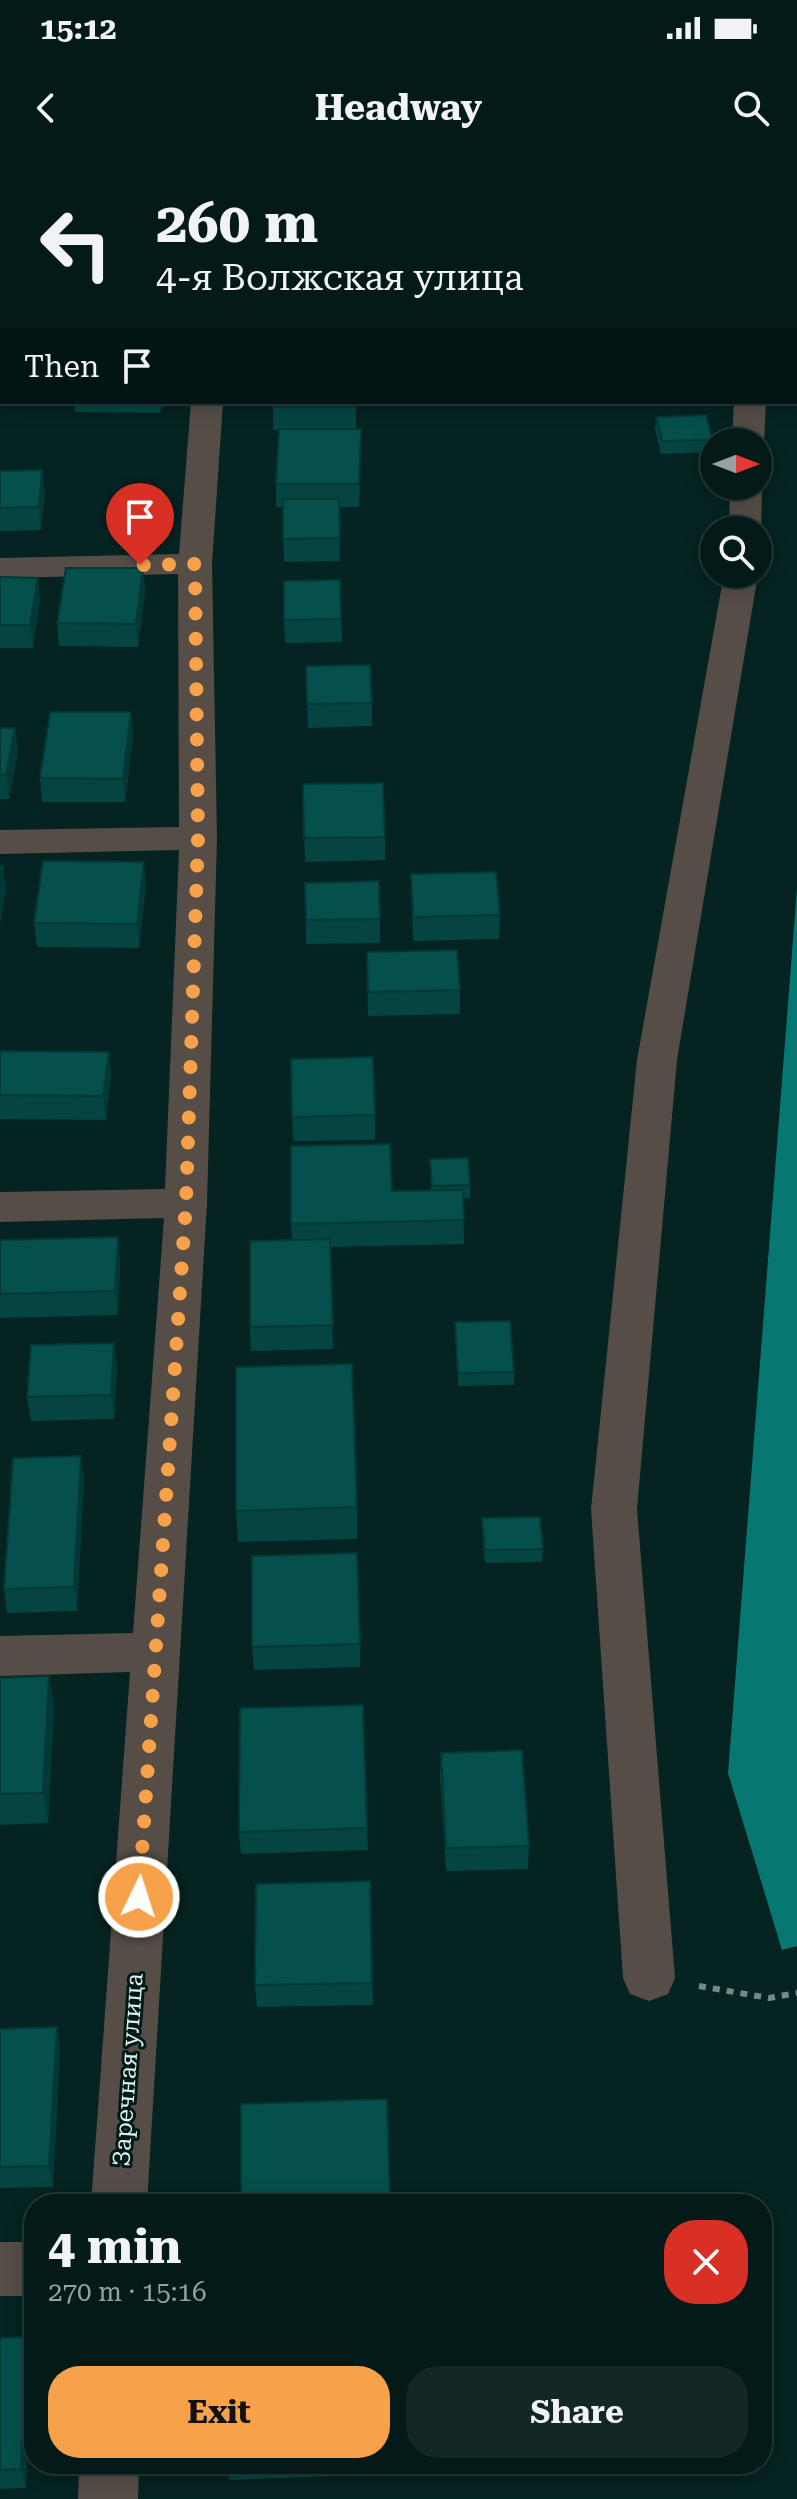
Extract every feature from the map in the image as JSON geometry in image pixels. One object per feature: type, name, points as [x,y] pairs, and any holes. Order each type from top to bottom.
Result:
[{"type":"street","name":"Заречная улица","points":[[120,2194],[186,1203],[198,838],[195,564],[207,404]]},
{"type":"street","points":[[749,428],[750,404]]},
{"type":"street","points":[[0,568],[195,564]]},
{"type":"street","points":[[649,1978],[614,1509],[657,1060],[739,588]]},
{"type":"street","points":[[0,842],[198,838]]},
{"type":"street","points":[[0,1207],[186,1203]]},
{"type":"street","points":[[0,1656],[156,1652]]},
{"type":"street","points":[[0,2269],[24,2269]]},
{"type":"street","points":[[108,2499],[109,2474]]},
{"type":"path","points":[[649,1978],[769,1998],[797,1993]]},
{"type":"water","points":[[797,888],[797,1946],[782,1950],[728,1773]]},
{"type":"building","points":[[273,404],[356,404],[356,407],[273,407]]},
{"type":"building","points":[[706,415],[710,428],[700,428],[700,440],[662,441],[656,417]]},
{"type":"building","points":[[279,429],[361,429],[359,484],[276,484]]},
{"type":"building","points":[[42,470],[39,507],[0,508],[0,471]]},
{"type":"building","points":[[283,499],[339,499],[340,538],[283,539]]},
{"type":"building","points":[[66,568],[143,568],[136,624],[57,623]]},
{"type":"building","points":[[0,577],[38,578],[30,625],[0,625]]},
{"type":"building","points":[[340,580],[341,619],[284,620],[284,581]]},
{"type":"building","points":[[370,665],[372,703],[307,704],[306,666]]},
{"type":"building","points":[[50,712],[131,712],[123,779],[40,778]]},
{"type":"building","points":[[0,728],[15,728],[6,775],[0,775]]},
{"type":"building","points":[[383,783],[385,837],[304,838],[303,784]]},
{"type":"building","points":[[43,861],[144,862],[137,924],[34,923]]},
{"type":"building","points":[[496,872],[500,915],[413,917],[411,874]]},
{"type":"building","points":[[379,881],[380,919],[306,920],[305,883]]},
{"type":"building","points":[[457,950],[460,990],[368,992],[367,952]]},
{"type":"building","points":[[0,1051],[109,1052],[103,1096],[0,1095]]},
{"type":"building","points":[[373,1057],[375,1115],[292,1117],[291,1059]]},
{"type":"building","points":[[390,1144],[392,1191],[463,1190],[464,1220],[291,1224],[291,1146]]},
{"type":"building","points":[[468,1158],[470,1185],[432,1186],[430,1159]]},
{"type":"building","points":[[118,1237],[115,1291],[0,1294],[0,1240]]},
{"type":"building","points":[[330,1239],[333,1325],[250,1327],[250,1241]]},
{"type":"building","points":[[510,1321],[514,1372],[458,1373],[455,1322]]},
{"type":"building","points":[[114,1343],[111,1395],[27,1397],[31,1345]]},
{"type":"building","points":[[352,1364],[357,1507],[236,1511],[236,1367]]},
{"type":"building","points":[[81,1456],[74,1587],[4,1589],[13,1458]]},
{"type":"building","points":[[540,1517],[543,1549],[485,1550],[482,1518]]},
{"type":"building","points":[[357,1553],[360,1644],[252,1647],[252,1556]]},
{"type":"building","points":[[49,1676],[43,1793],[0,1794],[0,1678]]},
{"type":"building","points":[[363,1705],[367,1828],[239,1832],[240,1708]]},
{"type":"building","points":[[522,1750],[529,1846],[446,1848],[441,1753]]},
{"type":"building","points":[[370,1881],[372,1983],[255,1985],[256,1884]]},
{"type":"building","points":[[57,2027],[49,2166],[0,2167],[0,2029]]},
{"type":"building","points":[[387,2099],[390,2194],[241,2194],[241,2104]]},
{"type":"building","points":[[24,2337],[21,2469],[0,2470],[0,2338]]},
{"type":"route","points":[[139,1897],[186,1203],[198,838],[195,564],[140,565]]}]
